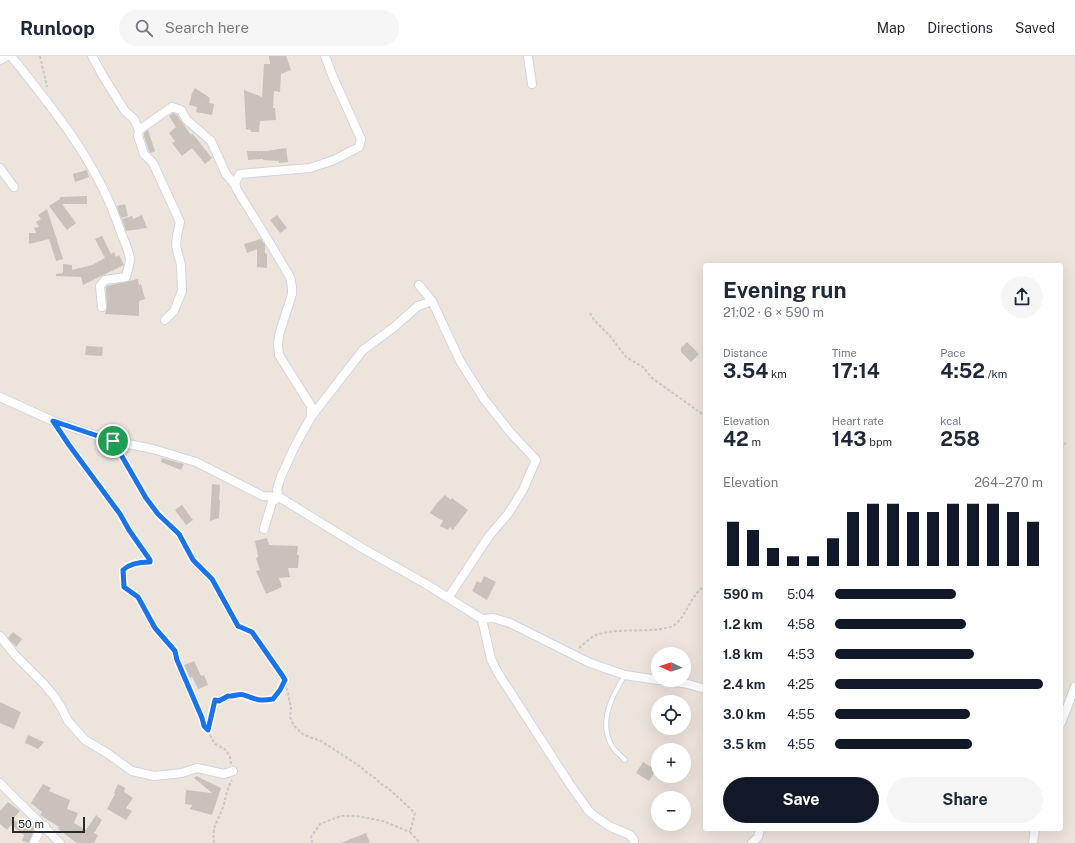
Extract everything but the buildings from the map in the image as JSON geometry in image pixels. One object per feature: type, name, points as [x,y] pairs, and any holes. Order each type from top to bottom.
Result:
[{"type":"street","points":[[0,60],[7,56]]},
{"type":"street","points":[[11,56],[78,145],[99,181],[117,221],[130,260],[126,277],[105,280],[100,286],[102,307]]},
{"type":"street","points":[[92,56],[125,111],[134,119],[144,154],[153,163],[180,222],[176,246],[182,272],[182,291],[174,311],[165,320]]},
{"type":"street","points":[[235,185],[240,174],[310,168],[334,160],[359,147],[361,138],[325,56]]},
{"type":"street","points":[[528,56],[532,84]]},
{"type":"street","points":[[138,130],[172,107],[181,110],[187,120],[211,141],[226,174],[235,185],[290,277],[292,294],[279,335],[279,355],[311,406],[311,417]]},
{"type":"street","points":[[0,168],[14,187]]},
{"type":"street","points":[[419,285],[432,301],[460,361],[484,399],[510,432],[536,460],[523,490],[508,514],[489,536],[448,598]]},
{"type":"street","points":[[279,497],[277,489],[280,479],[295,446],[311,417],[363,350],[418,306],[432,301]]},
{"type":"street","points":[[0,397],[53,421],[113,441],[153,449],[196,462],[263,496],[279,497],[482,619],[493,618],[510,623],[590,663],[625,675],[651,679]]},
{"type":"street","points":[[264,529],[272,502],[279,497]]},
{"type":"street","points":[[482,619],[491,659],[502,680],[569,783],[592,814],[609,826],[630,835],[634,840],[634,843]]},
{"type":"street","points":[[0,636],[15,655],[46,687],[61,707],[68,722],[85,740],[108,753],[132,770],[154,776],[182,773],[197,768],[224,774],[233,771]]},
{"type":"street","points":[[691,685],[703,688]]},
{"type":"street","points":[[1063,719],[1075,687]]},
{"type":"street","points":[[0,783],[45,826],[60,843]]},
{"type":"street","points":[[34,843],[39,831],[45,826]]},
{"type":"street","points":[[752,843],[758,837],[760,831]]},
{"type":"street","points":[[1033,843],[1035,831]]},
{"type":"lane","points":[[624,760],[612,746],[606,727],[607,714],[614,694],[625,675]]},
{"type":"path","points":[[40,56],[42,69],[49,91]]},
{"type":"path","points":[[590,313],[594,320],[610,336],[626,357],[642,367],[652,378],[703,415]]},
{"type":"path","points":[[53,421],[120,514],[129,530],[150,560],[150,562],[141,562],[127,566],[123,570],[124,587],[138,597],[155,628],[175,651],[177,660],[204,726],[208,730],[214,743],[226,750],[230,757],[233,771],[232,779],[226,790],[222,809],[213,831],[214,843]]},
{"type":"path","points":[[113,441],[146,498],[158,514],[179,534],[193,560],[212,579],[238,626],[252,632],[285,680],[289,705],[291,708],[290,717],[294,726],[304,735],[321,741],[361,767],[365,772],[388,788],[415,813],[410,832]]},
{"type":"path","points":[[1063,446],[1066,443]]},
{"type":"path","points":[[572,653],[594,636],[606,632],[654,630],[672,627],[681,619],[688,604],[703,587]]},
{"type":"path","points":[[208,730],[215,700],[219,701],[228,696],[233,697],[243,694],[254,700],[273,699],[285,680]]},
{"type":"path","points":[[312,843],[311,837],[320,824],[341,816],[357,816],[383,821],[410,832],[420,843]]},
{"type":"route","points":[[53,421],[113,441],[146,498],[158,514],[179,534],[193,560],[212,579],[238,626],[252,632],[258,643],[285,680],[273,699],[254,700],[243,694],[233,697],[228,696],[219,701],[215,700],[208,730],[204,726],[177,660],[175,651],[155,628],[138,597],[124,587],[123,570],[127,566],[141,562],[150,562],[150,560],[122,520],[120,514],[53,421]]}]
